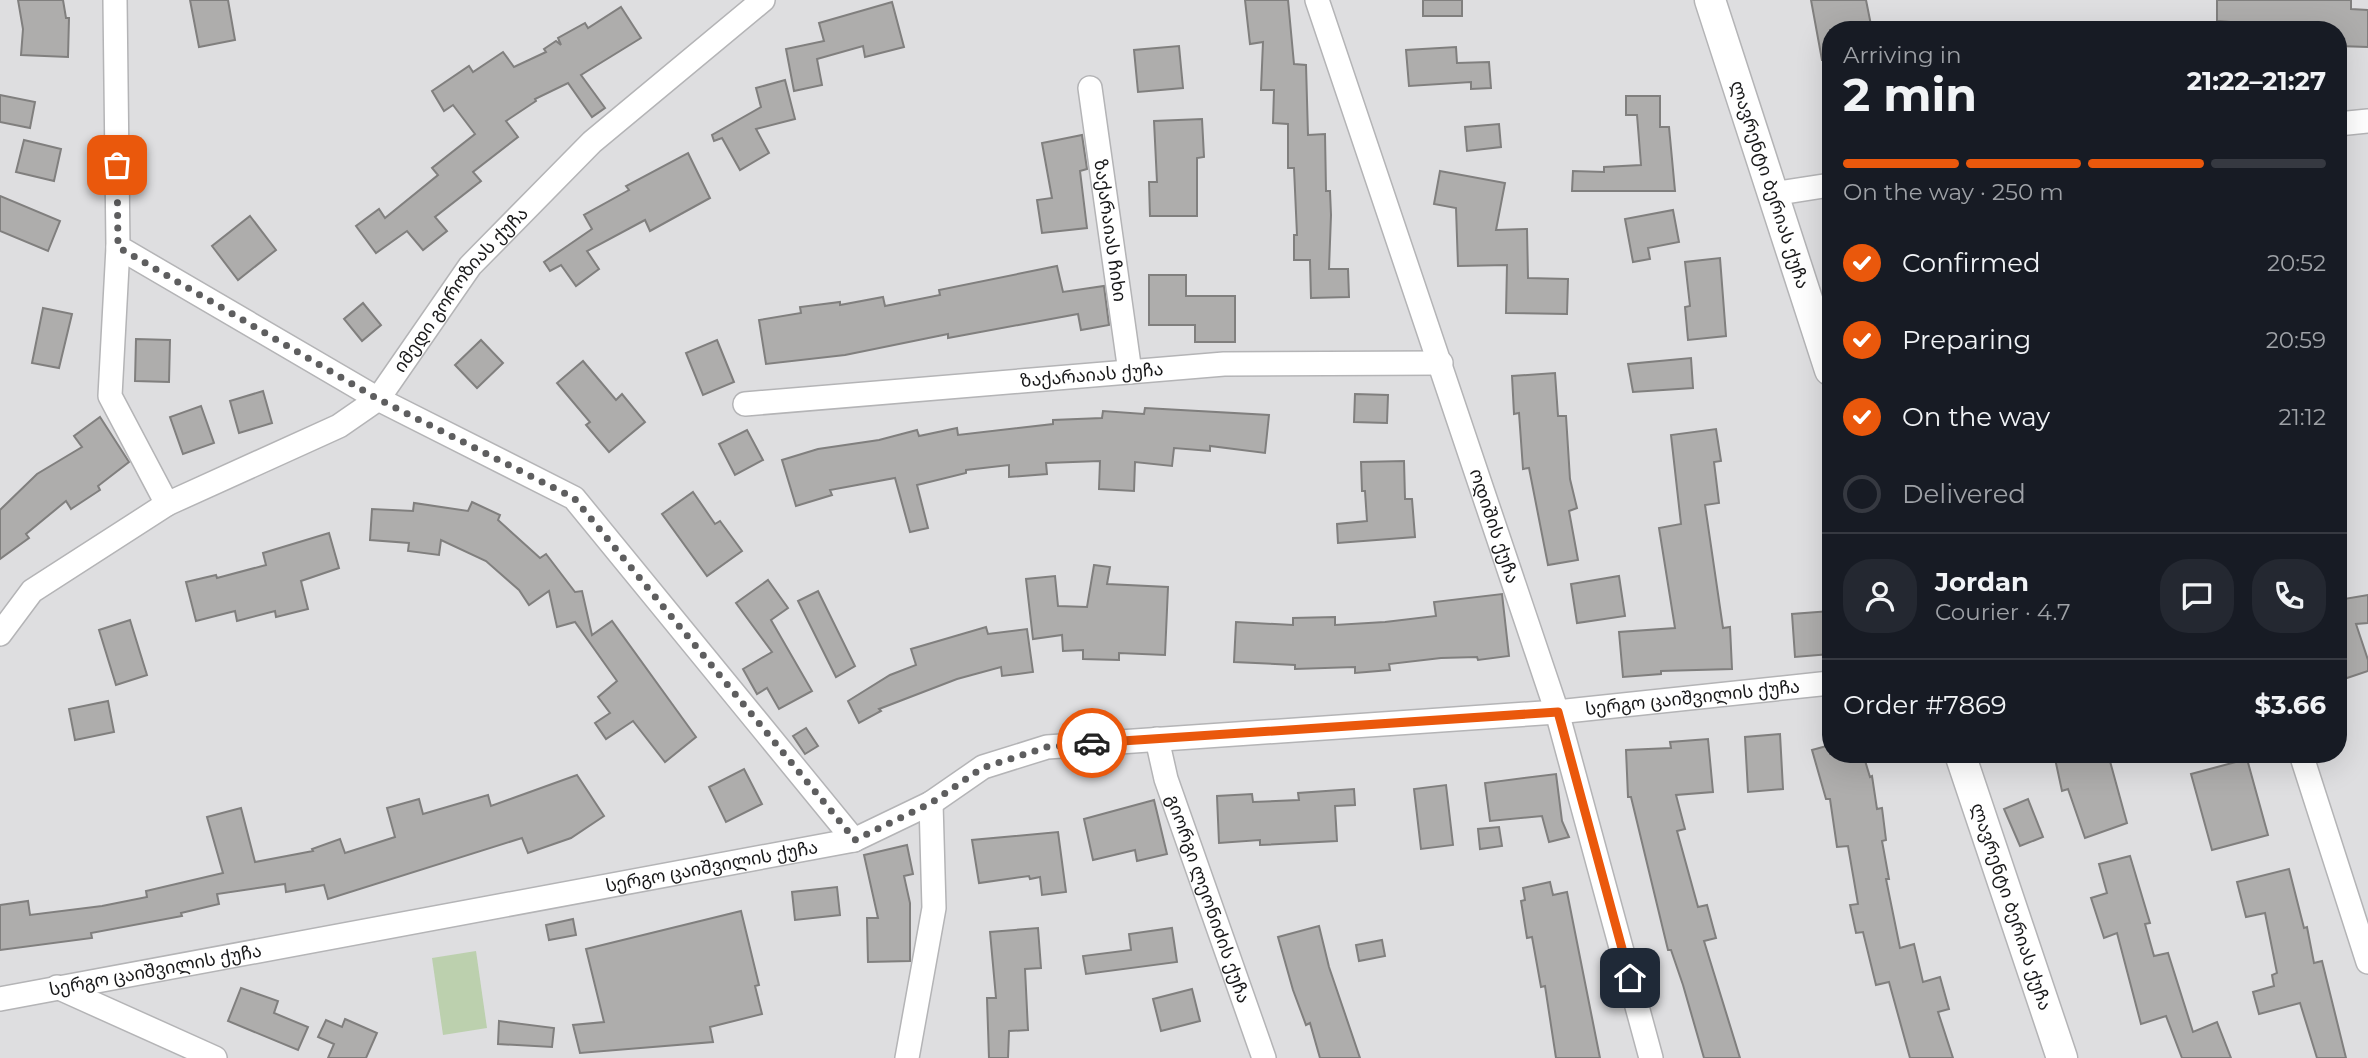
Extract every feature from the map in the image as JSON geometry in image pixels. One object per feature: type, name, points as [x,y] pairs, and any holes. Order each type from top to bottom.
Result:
[{"type":"main road","name":"ლავრენტი ბერიას ქუჩა","points":[[1710,0],[1822,346]]},
{"type":"main road","name":"ლავრენტი ბერიას ქუჩა","points":[[1963,763],[2062,1058]]},
{"type":"street","points":[[115,0],[118,247],[110,396],[167,504]]},
{"type":"street","name":"იმედი გოროზიას ქუჩა","points":[[0,634],[32,591],[167,504],[339,426],[378,399],[479,257],[592,142],[763,0]]},
{"type":"street","name":"ოდიშის ქუჩა","points":[[1317,0],[1558,712],[1651,1058]]},
{"type":"street","name":"ზაქარაიას ჩიხი","points":[[1090,88],[1130,372]]},
{"type":"street","points":[[2347,123],[2368,121]]},
{"type":"street","points":[[1772,194],[1822,186]]},
{"type":"street","points":[[118,247],[378,399],[574,498],[855,840]]},
{"type":"street","name":"ზაქარაიას ქუჩა","points":[[745,404],[1224,364],[1441,363]]},
{"type":"street","name":"სერგო ცაიშვილის ქუჩა","points":[[0,999],[855,840],[931,803],[982,768],[1047,747],[1558,712],[1822,684]]},
{"type":"street","name":"გიორგი ლეონიძის ქუჩა","points":[[1157,739],[1166,779],[1264,1058]]},
{"type":"street","points":[[2304,763],[2361,915],[2368,962]]},
{"type":"street","points":[[907,1058],[934,908],[931,803]]},
{"type":"street","points":[[57,987],[215,1058]]},
{"type":"green space","points":[[476,951],[487,1028],[443,1035],[432,958]]},
{"type":"building","points":[[18,0],[63,0],[66,18],[69,18],[68,57],[21,55],[23,29]]},
{"type":"building","points":[[190,0],[228,0],[235,40],[199,47]]},
{"type":"building","points":[[1245,0],[1288,0],[1294,64],[1306,65],[1308,135],[1325,134],[1326,191],[1330,191],[1331,215],[1329,269],[1348,269],[1349,297],[1311,298],[1310,260],[1294,260],[1294,235],[1297,235],[1294,168],[1288,168],[1288,124],[1273,123],[1274,90],[1261,90],[1263,42],[1250,44]]},
{"type":"building","points":[[1423,0],[1462,0],[1462,16],[1423,16]]},
{"type":"building","points":[[1811,0],[1866,0],[1870,21],[1822,21],[1822,60]]},
{"type":"building","points":[[2217,0],[2351,0],[2351,9],[2368,10],[2368,47],[2347,46],[2347,21],[2217,21]]},
{"type":"building","points":[[892,2],[904,47],[865,57],[863,46],[817,59],[822,85],[794,91],[786,49],[824,41],[819,23]]},
{"type":"building","points":[[621,7],[641,38],[581,75],[605,108],[592,117],[568,83],[535,99],[536,101],[506,121],[518,137],[473,172],[481,181],[435,217],[447,231],[423,250],[407,231],[376,253],[356,226],[379,209],[385,218],[438,175],[432,168],[475,134],[453,105],[444,111],[432,91],[469,66],[473,72],[503,52],[514,67],[546,52],[544,49],[556,41],[561,45],[558,38],[585,23],[588,28]]},
{"type":"building","points":[[1179,46],[1183,88],[1138,92],[1134,50]]},
{"type":"building","points":[[1456,47],[1457,63],[1489,62],[1491,88],[1471,89],[1471,82],[1409,86],[1406,50]]},
{"type":"building","points":[[785,80],[795,119],[756,129],[769,153],[740,170],[722,138],[714,141],[712,135],[761,107],[756,88]]},
{"type":"building","points":[[0,95],[35,102],[30,128],[0,122]]},
{"type":"building","points":[[1626,96],[1660,96],[1660,127],[1669,127],[1675,191],[1572,191],[1573,171],[1604,172],[1604,167],[1641,165],[1637,115],[1626,115]]},
{"type":"building","points":[[1202,119],[1204,157],[1197,158],[1197,216],[1150,216],[1149,182],[1157,182],[1154,121]]},
{"type":"building","points":[[1499,124],[1501,147],[1467,151],[1465,127]]},
{"type":"building","points":[[1082,135],[1087,169],[1080,171],[1087,228],[1042,233],[1037,200],[1052,198],[1042,143]]},
{"type":"building","points":[[24,140],[61,149],[54,181],[16,172]]},
{"type":"building","points":[[688,153],[710,198],[650,231],[645,220],[587,251],[599,269],[576,286],[561,265],[550,271],[544,262],[592,229],[584,215],[629,190],[626,186]]},
{"type":"building","points":[[1440,171],[1505,183],[1496,230],[1527,229],[1528,278],[1568,279],[1567,314],[1506,313],[1507,265],[1458,266],[1456,208],[1434,204]]},
{"type":"building","points":[[0,196],[60,221],[48,251],[0,231]]},
{"type":"building","points":[[1673,210],[1679,242],[1648,248],[1650,259],[1633,262],[1625,219]]},
{"type":"building","points":[[250,216],[276,250],[238,280],[212,246]]},
{"type":"building","points":[[1720,258],[1726,336],[1688,340],[1685,307],[1690,306],[1685,262]]},
{"type":"building","points":[[1057,266],[1063,292],[1104,286],[1109,325],[1081,330],[1078,314],[948,338],[948,334],[845,355],[766,364],[759,320],[801,313],[800,307],[840,302],[840,305],[883,297],[885,306],[940,295],[939,290]]},
{"type":"building","points":[[1149,275],[1186,275],[1186,296],[1235,296],[1235,342],[1195,342],[1195,325],[1149,325]]},
{"type":"building","points":[[363,303],[381,325],[362,341],[344,319]]},
{"type":"building","points":[[43,308],[72,314],[59,368],[32,363]]},
{"type":"building","points":[[136,339],[170,340],[169,382],[135,381]]},
{"type":"building","points":[[481,340],[503,363],[477,388],[455,365]]},
{"type":"building","points":[[717,340],[734,382],[703,395],[686,353]]},
{"type":"building","points":[[1691,358],[1693,388],[1633,392],[1628,364]]},
{"type":"building","points":[[583,361],[616,400],[622,394],[645,422],[609,452],[586,425],[590,422],[557,383]]},
{"type":"building","points":[[1555,373],[1558,416],[1566,416],[1570,479],[1577,508],[1569,511],[1578,560],[1548,565],[1529,468],[1523,469],[1519,413],[1514,414],[1512,376]]},
{"type":"building","points":[[263,391],[272,423],[239,433],[230,401]]},
{"type":"building","points":[[1355,394],[1388,395],[1387,423],[1354,422]]},
{"type":"building","points":[[201,406],[214,443],[183,454],[170,417]]},
{"type":"building","points":[[1145,408],[1269,415],[1265,453],[1210,446],[1210,451],[1174,448],[1172,466],[1135,462],[1134,491],[1099,489],[1100,461],[1046,463],[1047,474],[1009,477],[1009,465],[966,470],[966,473],[917,485],[928,528],[910,532],[895,478],[830,490],[832,495],[796,506],[782,460],[818,449],[879,440],[917,430],[919,436],[957,428],[958,435],[1053,424],[1053,420],[1102,418],[1103,411],[1144,414]]},
{"type":"building","points":[[100,417],[129,462],[98,486],[100,490],[71,509],[66,501],[26,534],[29,538],[0,559],[0,510],[37,474],[82,447],[74,436]]},
{"type":"building","points":[[1716,429],[1721,461],[1714,462],[1719,503],[1705,505],[1723,628],[1730,627],[1732,669],[1661,671],[1661,674],[1623,677],[1619,632],[1675,628],[1659,528],[1681,524],[1671,435]]},
{"type":"building","points":[[747,430],[763,460],[735,475],[719,444]]},
{"type":"building","points":[[1404,461],[1405,499],[1412,499],[1415,537],[1338,543],[1337,524],[1367,521],[1361,462]]},
{"type":"building","points":[[693,492],[715,524],[720,521],[742,551],[707,576],[662,514]]},
{"type":"building","points":[[472,502],[500,515],[498,520],[540,558],[546,554],[575,592],[582,591],[592,635],[612,621],[696,737],[665,762],[633,721],[606,739],[595,723],[610,713],[598,697],[617,681],[575,622],[557,627],[549,591],[529,605],[519,590],[486,561],[441,540],[439,555],[408,551],[409,543],[370,540],[372,509],[413,511],[414,503],[468,511]]},
{"type":"building","points":[[329,533],[339,568],[301,581],[308,609],[276,617],[275,611],[237,621],[235,611],[196,621],[186,582],[216,575],[217,578],[266,565],[263,553]]},
{"type":"building","points":[[1094,565],[1110,567],[1107,584],[1168,587],[1165,655],[1119,653],[1119,660],[1083,659],[1083,650],[1063,651],[1062,635],[1033,639],[1026,579],[1055,576],[1058,606],[1087,607]]},
{"type":"building","points":[[1619,576],[1625,616],[1577,623],[1571,584]]},
{"type":"building","points":[[768,580],[788,608],[771,620],[812,691],[779,709],[767,688],[757,694],[743,669],[772,652],[736,603]]},
{"type":"building","points":[[818,591],[855,666],[836,677],[798,601]]},
{"type":"building","points":[[1502,594],[1509,656],[1478,660],[1477,657],[1441,658],[1389,664],[1390,670],[1355,673],[1355,667],[1295,669],[1295,665],[1234,662],[1236,622],[1293,625],[1293,618],[1335,617],[1335,625],[1385,622],[1436,616],[1434,602]]},
{"type":"building","points":[[2368,595],[2368,623],[2356,624],[2368,660],[2368,671],[2347,678],[2347,598]]},
{"type":"building","points":[[1822,612],[1822,655],[1795,657],[1792,614]]},
{"type":"building","points":[[130,620],[147,675],[116,685],[99,630]]},
{"type":"building","points":[[986,627],[988,634],[1027,629],[1033,672],[1002,676],[1001,667],[957,679],[879,709],[881,711],[859,723],[848,701],[890,675],[916,665],[911,649]]},
{"type":"building","points":[[108,701],[114,732],[75,740],[69,709]]},
{"type":"building","points":[[806,728],[818,746],[805,754],[793,736]]},
{"type":"building","points":[[1780,734],[1783,789],[1748,792],[1745,737]]},
{"type":"building","points":[[1708,739],[1713,792],[1676,795],[1685,829],[1677,831],[1698,907],[1707,905],[1716,938],[1704,941],[1740,1058],[1704,1058],[1683,985],[1671,950],[1668,950],[1631,797],[1628,797],[1626,750],[1671,748],[1670,742]]},
{"type":"building","points":[[1822,747],[1822,763],[1866,763],[1870,777],[1872,776],[1877,809],[1882,808],[1886,840],[1882,841],[1889,879],[1886,879],[1900,948],[1914,944],[1923,982],[1940,977],[1949,1009],[1938,1012],[1953,1058],[1910,1058],[1889,982],[1876,985],[1863,932],[1856,933],[1850,905],[1858,904],[1848,846],[1837,847],[1830,799],[1826,799],[1812,750]]},
{"type":"building","points":[[2056,763],[2110,763],[2127,823],[2085,838],[2068,789],[2062,791]]},
{"type":"building","points":[[2232,763],[2248,763],[2268,835],[2212,850],[2191,774]]},
{"type":"building","points":[[744,769],[762,804],[726,822],[709,787]]},
{"type":"building","points":[[1556,774],[1562,821],[1569,837],[1549,842],[1542,816],[1490,821],[1485,783]]},
{"type":"building","points":[[577,775],[604,816],[571,838],[528,853],[522,838],[328,899],[324,885],[286,892],[285,884],[217,894],[219,904],[181,913],[182,916],[91,933],[92,938],[0,950],[0,905],[28,901],[30,915],[102,906],[147,897],[146,891],[223,873],[207,817],[241,808],[255,862],[313,851],[312,849],[340,839],[345,853],[395,837],[387,808],[419,799],[423,814],[488,795],[491,806]]},
{"type":"building","points":[[1446,785],[1453,845],[1421,849],[1414,789]]},
{"type":"building","points":[[1354,789],[1355,805],[1335,806],[1337,841],[1260,845],[1260,840],[1219,843],[1217,796],[1252,794],[1253,802],[1299,800],[1298,793]]},
{"type":"building","points":[[2028,799],[2043,837],[2020,846],[2004,809]]},
{"type":"building","points":[[1154,800],[1167,854],[1137,861],[1135,850],[1093,860],[1084,819]]},
{"type":"building","points":[[1499,827],[1502,846],[1480,849],[1478,829]]},
{"type":"building","points":[[1058,832],[1066,892],[1042,895],[1040,877],[979,883],[972,840]]},
{"type":"building","points":[[907,845],[913,874],[904,876],[910,903],[910,961],[868,962],[867,918],[878,918],[864,855]]},
{"type":"building","points":[[2130,856],[2150,923],[2145,924],[2154,956],[2168,953],[2193,1032],[2217,1022],[2231,1058],[2182,1058],[2166,1016],[2141,1024],[2117,933],[2104,938],[2091,898],[2107,893],[2099,864]]},
{"type":"building","points":[[2289,869],[2304,928],[2307,927],[2314,963],[2322,961],[2346,1058],[2317,1058],[2300,1003],[2259,1014],[2253,992],[2274,986],[2272,975],[2277,973],[2265,913],[2246,917],[2237,882]]},
{"type":"building","points":[[1550,882],[1553,895],[1567,892],[1600,1058],[1556,1058],[1545,986],[1541,987],[1532,937],[1527,938],[1521,901],[1525,900],[1523,888]]},
{"type":"building","points":[[837,887],[840,915],[795,920],[792,892]]},
{"type":"building","points":[[741,911],[759,985],[755,986],[762,1014],[710,1027],[713,1042],[580,1053],[573,1025],[604,1022],[586,949]]},
{"type":"building","points":[[573,919],[576,935],[549,940],[546,925]]},
{"type":"building","points":[[1319,926],[1329,967],[1360,1058],[1320,1058],[1310,1023],[1306,1025],[1293,990],[1278,937]]},
{"type":"building","points":[[1038,928],[1041,968],[1025,969],[1028,1030],[1009,1031],[1008,1058],[989,1058],[987,998],[996,998],[990,932]]},
{"type":"building","points":[[1172,928],[1177,962],[1086,974],[1083,956],[1131,950],[1129,934]]},
{"type":"building","points":[[1382,940],[1385,956],[1359,961],[1356,945]]},
{"type":"building","points":[[241,988],[278,1001],[274,1013],[308,1027],[298,1050],[228,1021]]},
{"type":"building","points":[[1192,989],[1200,1021],[1161,1031],[1153,999]]},
{"type":"building","points":[[345,1019],[377,1033],[366,1058],[328,1058],[334,1044],[318,1037],[326,1020],[342,1027]]},
{"type":"building","points":[[499,1021],[554,1028],[552,1047],[498,1044]]},
{"type":"way so far","points":[[117,165],[118,247],[378,399],[574,498],[855,840],[931,803],[982,768],[1047,747],[1092,743]]},
{"type":"route","points":[[1092,743],[1558,712],[1630,978]]}]
